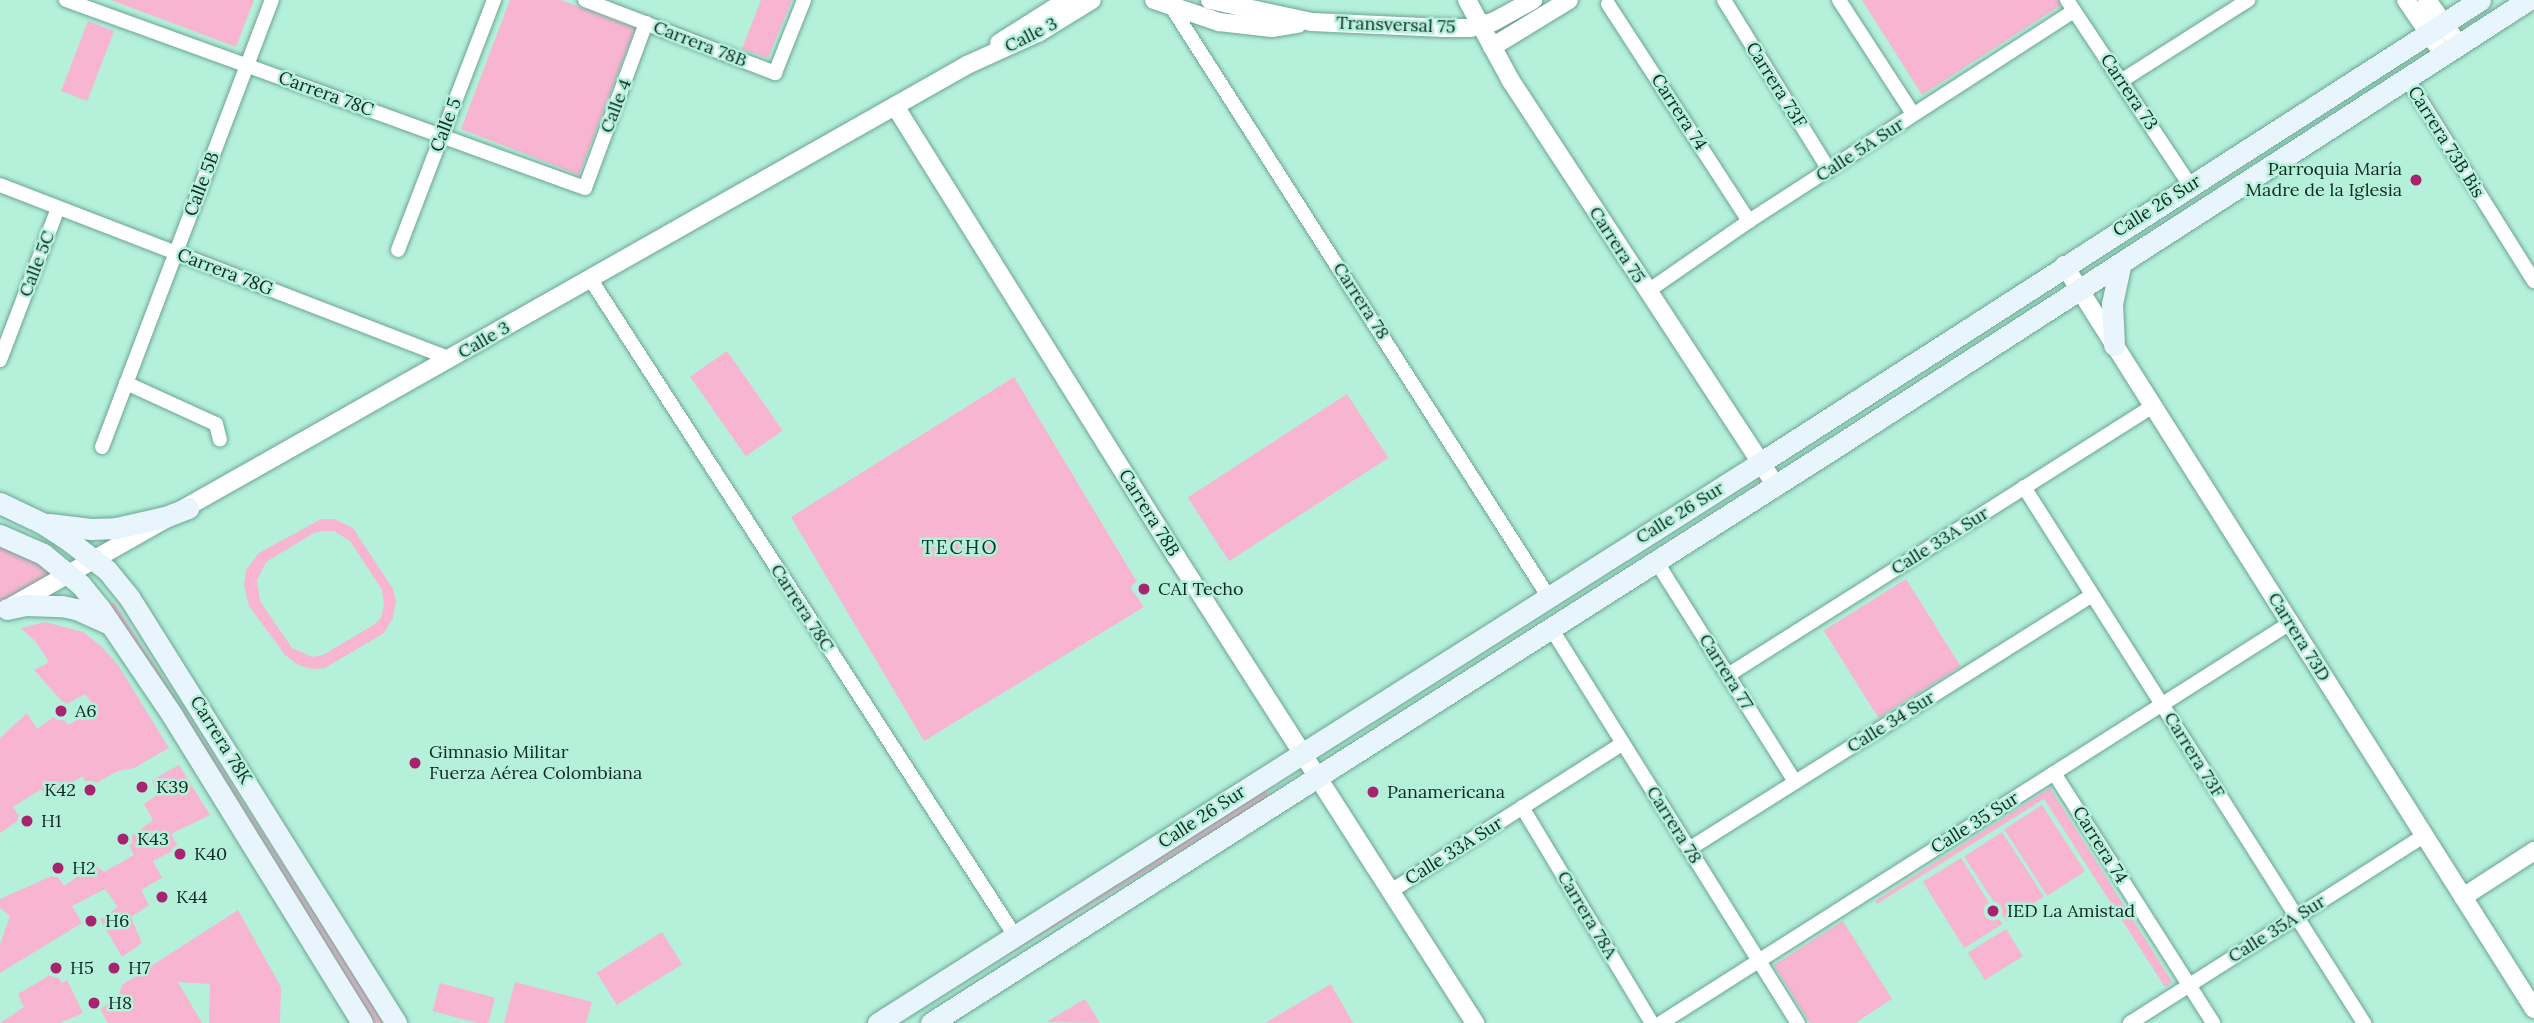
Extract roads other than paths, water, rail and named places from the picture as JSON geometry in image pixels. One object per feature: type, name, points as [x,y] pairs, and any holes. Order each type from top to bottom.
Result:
[{"type":"main road","name":"Calle 26 Sur","points":[[878,1023],[1760,463],[2064,265],[2480,0]]},
{"type":"main road","name":"Calle 26 Sur","points":[[931,1023],[2120,265],[2528,0]]},
{"type":"main road","points":[[2114,345],[2112,304],[2120,265]]},
{"type":"main road","name":"Carrera 78K","points":[[0,503],[43,523],[95,560],[107,570],[149,624],[396,1023]]},
{"type":"main road","points":[[43,523],[79,528],[116,528],[164,517],[187,508]]},
{"type":"main road","name":"Carrera 78K","points":[[0,535],[43,554],[69,574],[113,626],[172,715],[362,1023]]},
{"type":"main road","points":[[3,611],[26,606],[62,606],[76,609],[113,626]]},
{"type":"street","name":"Carrera 78C","points":[[66,0],[84,3],[585,188]]},
{"type":"street","name":"Calle 5B","points":[[102,447],[272,0]]},
{"type":"street","name":"Calle 5","points":[[398,250],[494,0]]},
{"type":"street","name":"Carrera 78B","points":[[585,0],[775,73],[804,0]]},
{"type":"street","points":[[1029,21],[1037,0]]},
{"type":"street","name":"Calle 3","points":[[967,65],[1029,21],[1067,0]]},
{"type":"street","name":"Calle 3","points":[[3,611],[967,65],[1038,33],[1092,0]]},
{"type":"street","name":"Transversal 75","points":[[1154,0],[1219,22],[1247,27],[1272,28],[1312,22]]},
{"type":"street","name":"Transversal 75","points":[[1210,0],[1312,22],[1444,28],[1481,26],[1505,18],[1533,0]]},
{"type":"street","points":[[1251,10],[1275,0]]},
{"type":"street","name":"Carrera 75","points":[[1466,0],[1511,81],[1775,485]]},
{"type":"street","points":[[1492,47],[1569,0]]},
{"type":"street","name":"Carrera 73F","points":[[1724,0],[1829,170]]},
{"type":"street","points":[[1839,0],[1913,114]]},
{"type":"street","points":[[2121,81],[2248,0]]},
{"type":"street","points":[[2406,0],[2435,29],[2451,50]]},
{"type":"street","points":[[2427,0],[2435,29]]},
{"type":"street","name":"Carrera 74","points":[[1608,4],[1749,221]]},
{"type":"street","name":"Carrera 78","points":[[1171,6],[1548,596]]},
{"type":"street","name":"Calle 5A Sur","points":[[1648,291],[2070,6]]},
{"type":"street","name":"Carrera 73","points":[[2070,6],[2190,185]]},
{"type":"street","name":"Calle 4","points":[[585,188],[646,23]]},
{"type":"street","name":"Carrera 73B Bis","points":[[2406,77],[2534,281]]},
{"type":"street","name":"Carrera 78B","points":[[895,106],[1475,1023]]},
{"type":"street","name":"Carrera 78G","points":[[0,185],[450,359]]},
{"type":"street","name":"Calle 5C","points":[[0,360],[3,344],[58,208]]},
{"type":"street","name":"Carrera 73D","points":[[2064,265],[2534,1009]]},
{"type":"street","name":"Carrera 78C","points":[[591,280],[1015,936]]},
{"type":"street","points":[[126,383],[216,424],[220,439]]},
{"type":"street","name":"Calle 33A Sur","points":[[1728,675],[2153,406]]},
{"type":"street","name":"Carrera 73F","points":[[2024,487],[2364,1023]]},
{"type":"street","name":"Carrera 77","points":[[1656,561],[1795,782]]},
{"type":"street","name":"Calle 34 Sur","points":[[1689,849],[2092,595]]},
{"type":"street","name":"Calle 35 Sur","points":[[1661,1023],[2290,623]]},
{"type":"street","name":"Carrera 78","points":[[1551,628],[1798,1023]]},
{"type":"street","name":"Calle 33A Sur","points":[[1391,891],[1623,743]]},
{"type":"street","name":"Carrera 74","points":[[2054,772],[2213,1023]]},
{"type":"street","name":"Carrera 78A","points":[[1522,807],[1652,1023]]},
{"type":"street","name":"Calle 35A Sur","points":[[2130,1023],[2424,836]]},
{"type":"street","points":[[2463,897],[2534,851]]},
{"type":"place","name":"Parroquia María Madre de la Iglesia","points":[[2416,180]]},
{"type":"place","name":"CAI Techo","points":[[1144,589]]},
{"type":"place","name":"A6","points":[[61,711]]},
{"type":"place","name":"Gimnasio Militar Fuerza Aérea Colombiana","points":[[415,763]]},
{"type":"place","name":"K39","points":[[142,787]]},
{"type":"place","name":"K42","points":[[90,790]]},
{"type":"place","name":"Panamericana","points":[[1373,792]]},
{"type":"place","name":"H1","points":[[27,821]]},
{"type":"place","name":"K43","points":[[123,839]]},
{"type":"place","name":"K40","points":[[180,854]]},
{"type":"place","name":"H2","points":[[58,868]]},
{"type":"place","name":"K44","points":[[162,897]]},
{"type":"place","name":"IED La Amistad","points":[[1993,911]]},
{"type":"place","name":"H6","points":[[91,921]]},
{"type":"place","name":"H5","points":[[56,968]]},
{"type":"place","name":"H7","points":[[114,968]]},
{"type":"place","name":"H8","points":[[94,1003]]},
{"type":"district","name":"TECHO","points":[[960,548]]}]
